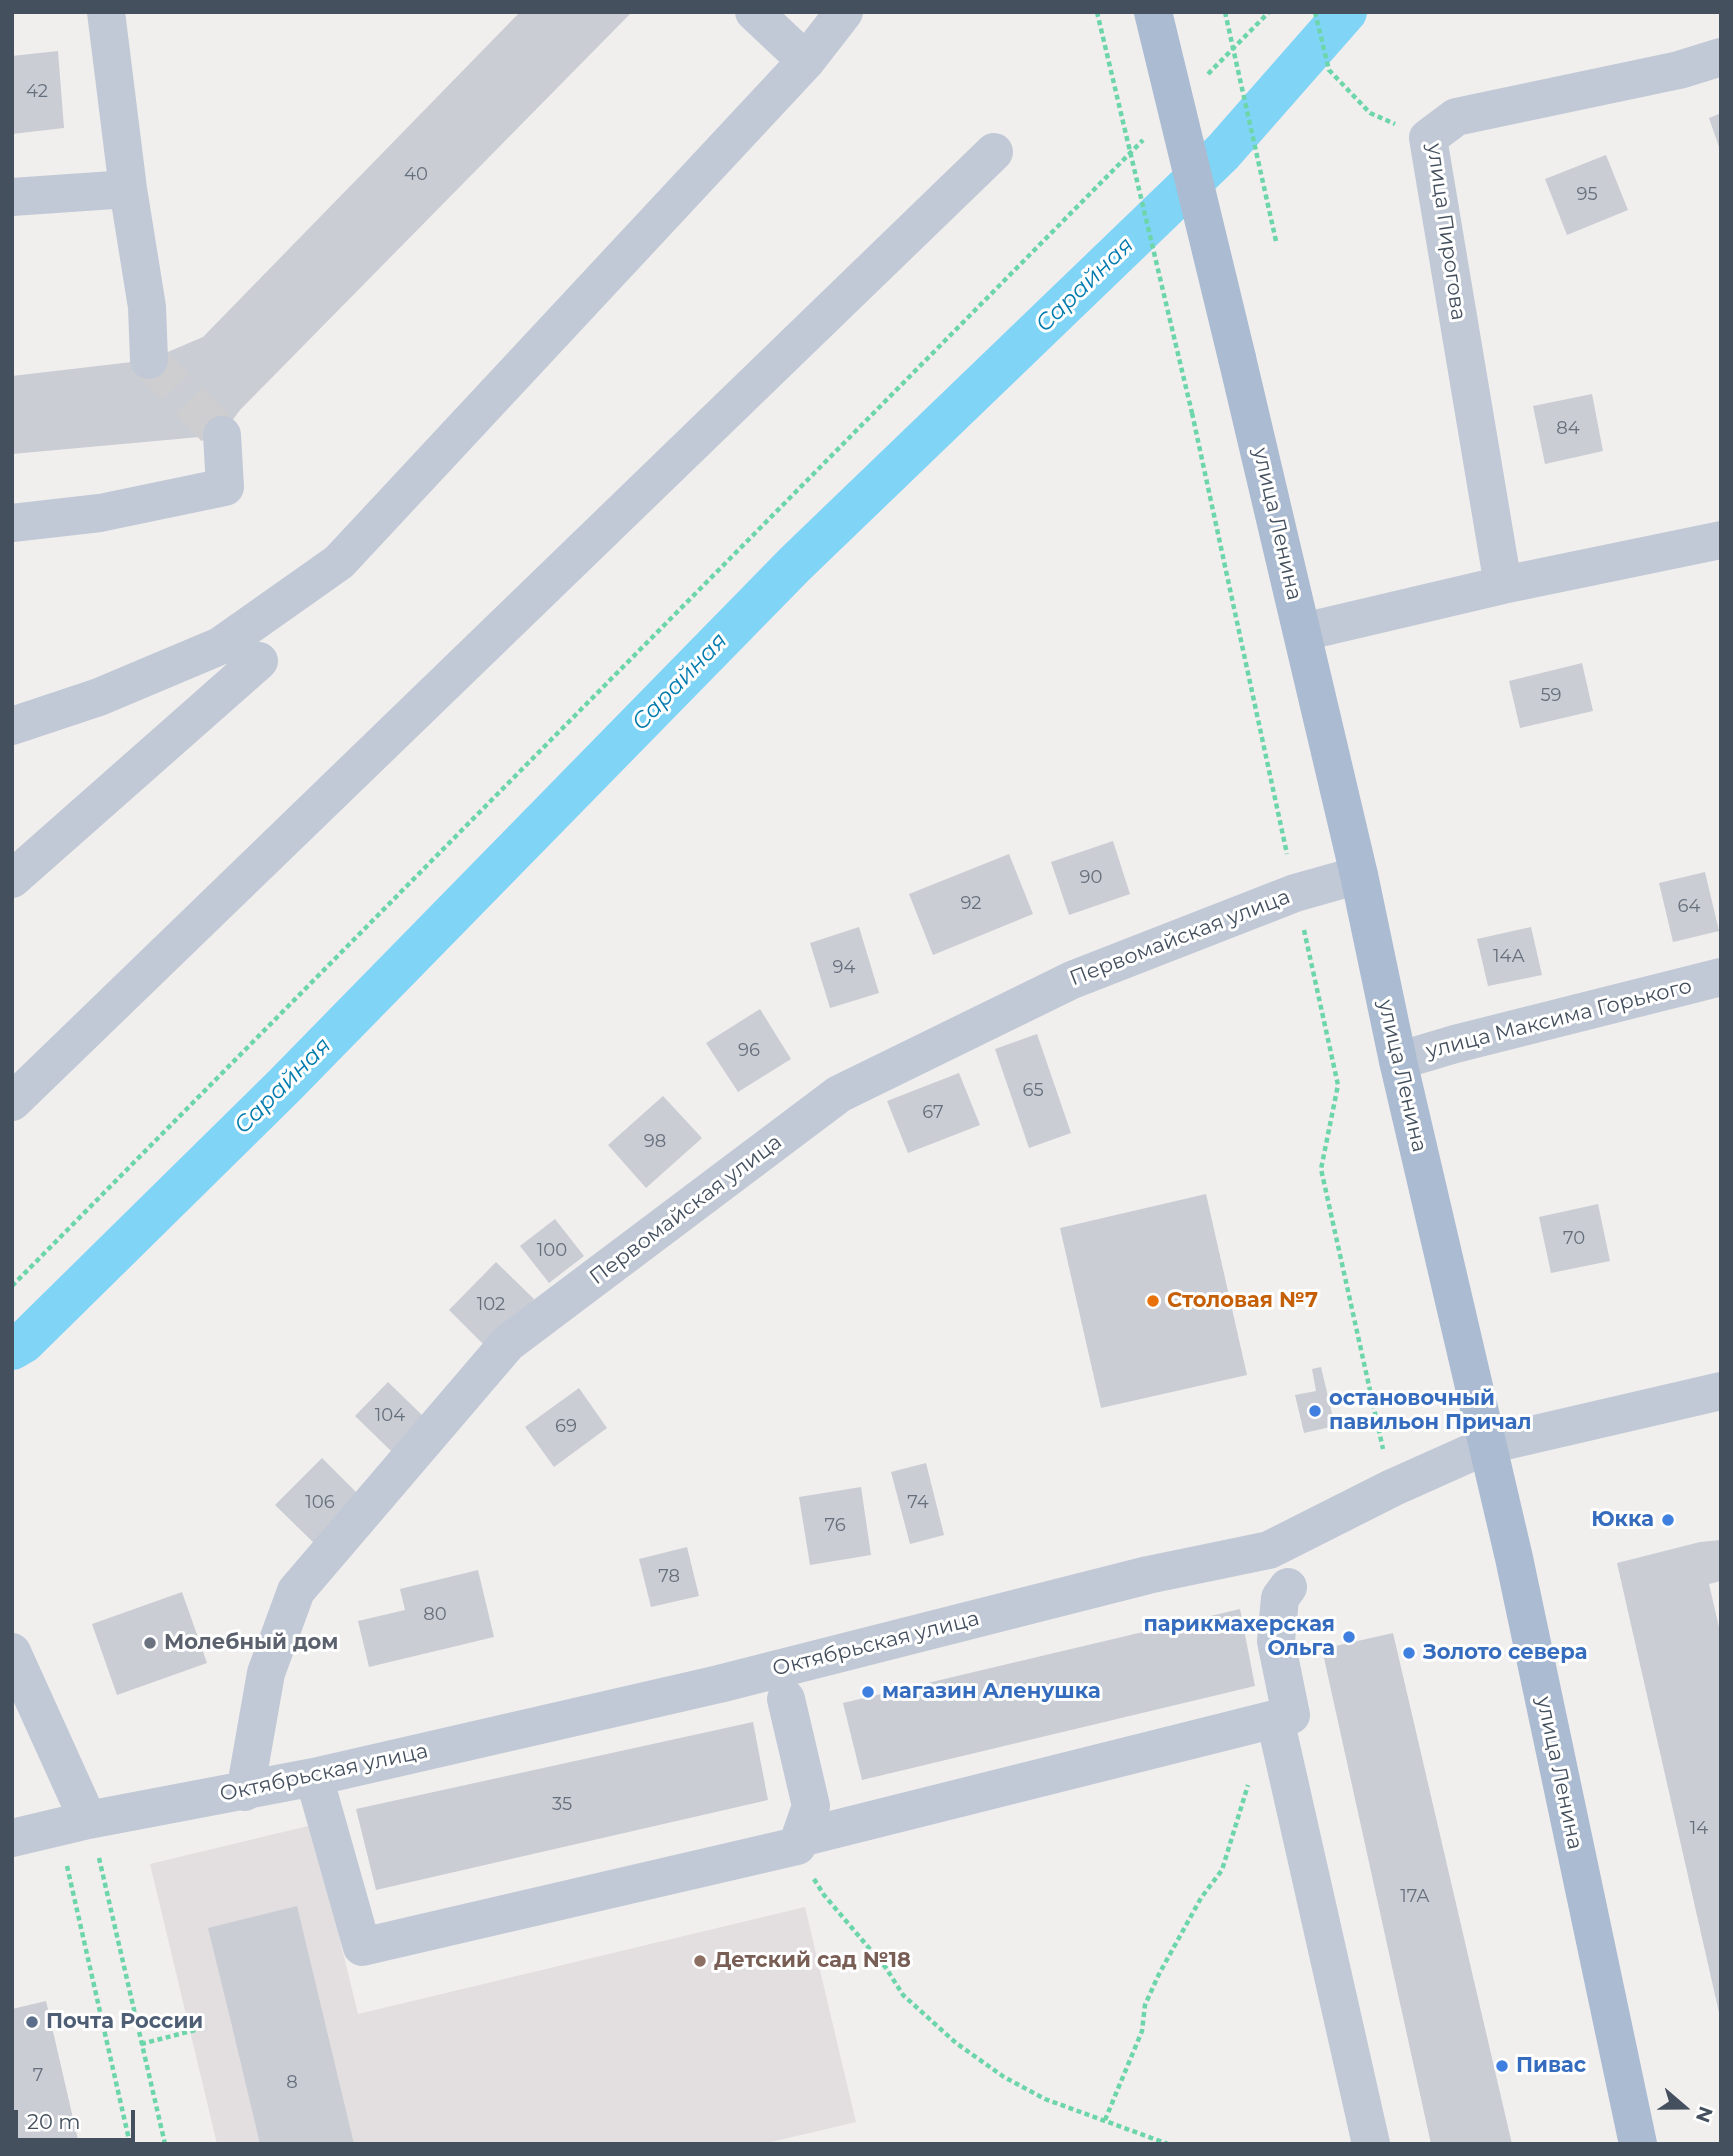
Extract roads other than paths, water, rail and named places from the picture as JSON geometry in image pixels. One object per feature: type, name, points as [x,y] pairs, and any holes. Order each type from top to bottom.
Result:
[{"type":"main road","name":"улица Ленина","points":[[1153,12],[1359,875],[1398,1061],[1488,1445],[1638,2144]]},
{"type":"street","points":[[106,12],[128,189],[147,307],[149,360]]},
{"type":"street","points":[[754,12],[806,61]]},
{"type":"street","points":[[12,726],[99,698],[220,646],[339,562],[806,61],[844,12]]},
{"type":"street","name":"улица Пирогова","points":[[1503,585],[1428,138],[1456,117],[1679,70],[1721,57]]},
{"type":"street","points":[[12,1102],[994,152]]},
{"type":"street","points":[[12,197],[128,189]]},
{"type":"street","points":[[12,523],[100,513],[225,487],[222,435]]},
{"type":"street","points":[[1303,632],[1503,585],[1721,540]]},
{"type":"street","points":[[12,879],[259,661]]},
{"type":"street","name":"Первомайская улица","points":[[245,1791],[266,1673],[296,1591],[508,1343],[839,1094],[1072,980],[1295,893],[1359,875]]},
{"type":"street","name":"улица Максима Горького","points":[[1398,1061],[1455,1044],[1721,977]]},
{"type":"street","name":"Октябрьская улица","points":[[12,1838],[92,1833],[245,1791],[719,1684],[1148,1576],[1269,1550],[1392,1488],[1488,1445],[1721,1391]]},
{"type":"street","points":[[314,1777],[362,1947],[798,1842],[1291,1715],[1276,1641],[1280,1598],[1288,1587]]},
{"type":"street","points":[[12,1652],[92,1833]]},
{"type":"street","points":[[786,1699],[811,1806],[798,1842]]},
{"type":"street","points":[[1275,1719],[1371,2144]]},
{"type":"waterway","name":"Сарайная","points":[[12,1349],[24,1342],[284,1086],[795,564],[1223,152],[1346,12]]},
{"type":"tunnel","points":[[149,360],[222,435]]},
{"type":"place","name":"Столовая №7","points":[[1153,1301]]},
{"type":"place","name":"остановочный павильон Причал","points":[[1315,1411]]},
{"type":"place","name":"Юкка","points":[[1668,1520]]},
{"type":"place","name":"парикмахерская Ольга","points":[[1349,1637]]},
{"type":"place","name":"Молебный дом","points":[[150,1643]]},
{"type":"place","name":"Золото севера","points":[[1409,1653]]},
{"type":"place","name":"магазин Аленушка","points":[[868,1692]]},
{"type":"place","name":"Детский сад №18","points":[[700,1961]]},
{"type":"place","name":"Почта России","points":[[32,2022]]},
{"type":"place","name":"Пивас","points":[[1502,2066]]}]
